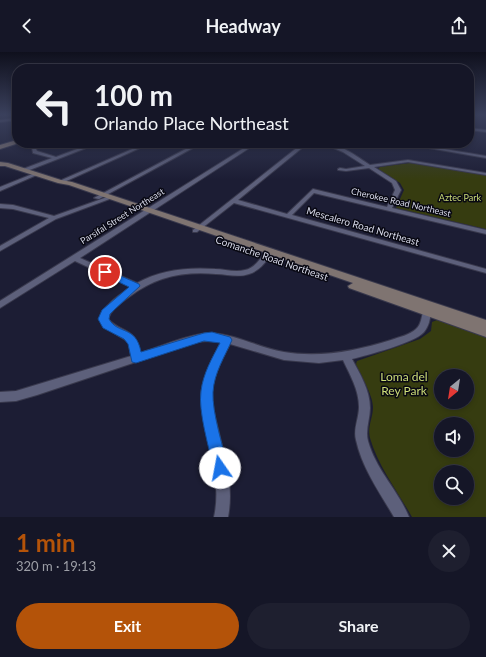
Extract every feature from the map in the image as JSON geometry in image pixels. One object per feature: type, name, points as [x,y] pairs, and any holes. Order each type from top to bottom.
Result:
[{"type":"street","points":[[0,144],[12,141]]},
{"type":"street","points":[[0,147],[12,142]]},
{"type":"street","points":[[35,148],[35,152],[56,158]]},
{"type":"street","points":[[25,170],[83,148]]},
{"type":"street","points":[[60,182],[138,148]]},
{"type":"street","points":[[0,249],[54,218],[104,198],[191,148]]},
{"type":"street","name":"Parsifal Street Northeast","points":[[0,305],[247,148]]},
{"type":"street","points":[[198,229],[300,148]]},
{"type":"street","points":[[337,148],[345,151],[394,182],[398,187],[390,209]]},
{"type":"street","points":[[432,148],[486,157]]},
{"type":"street","name":"Comanche Road Northeast","points":[[0,160],[5,161],[2,164],[60,182],[70,183],[104,198],[428,308],[486,332]]},
{"type":"street","points":[[340,169],[346,170],[402,161],[416,161],[486,174]]},
{"type":"street","points":[[0,189],[37,174]]},
{"type":"street","name":"Cherokee Road Northeast","points":[[288,216],[313,190],[486,232]]},
{"type":"street","name":"Mescalero Road Northeast","points":[[235,201],[486,271]]},
{"type":"street","points":[[1,206],[54,218]]},
{"type":"street","points":[[136,358],[134,343],[128,336],[107,326],[103,319],[105,312],[110,307],[136,286],[158,276],[179,272],[199,270],[240,273],[249,272],[256,267],[268,253]]},
{"type":"street","points":[[74,258],[136,286]]},
{"type":"street","points":[[0,397],[16,396],[204,337],[227,340],[283,356],[304,358],[346,357],[374,351],[415,335],[421,331],[425,325],[428,308]]},
{"type":"street","name":"Comanche Road Northeast","points":[[428,308],[486,324]]},
{"type":"street","points":[[221,517],[224,507],[223,483],[208,407],[207,392],[211,374],[227,340]]},
{"type":"street","points":[[346,357],[364,401],[361,428],[362,440],[367,455],[402,517]]},
{"type":"green space","name":"Aztec Park","points":[[410,163],[486,175],[486,229],[396,208],[404,190],[400,183],[378,169],[380,167]]},
{"type":"green space","name":"Loma del Rey Park","points":[[437,320],[486,337],[486,517],[412,517],[383,469],[370,438],[369,430],[373,407],[369,391],[356,364],[357,361],[420,339],[431,331],[432,322]]},
{"type":"route","points":[[105,272],[136,286],[105,312],[103,319],[107,326],[128,336],[134,343],[136,358],[204,337],[227,340],[211,374],[207,392],[208,407],[220,468]]}]
